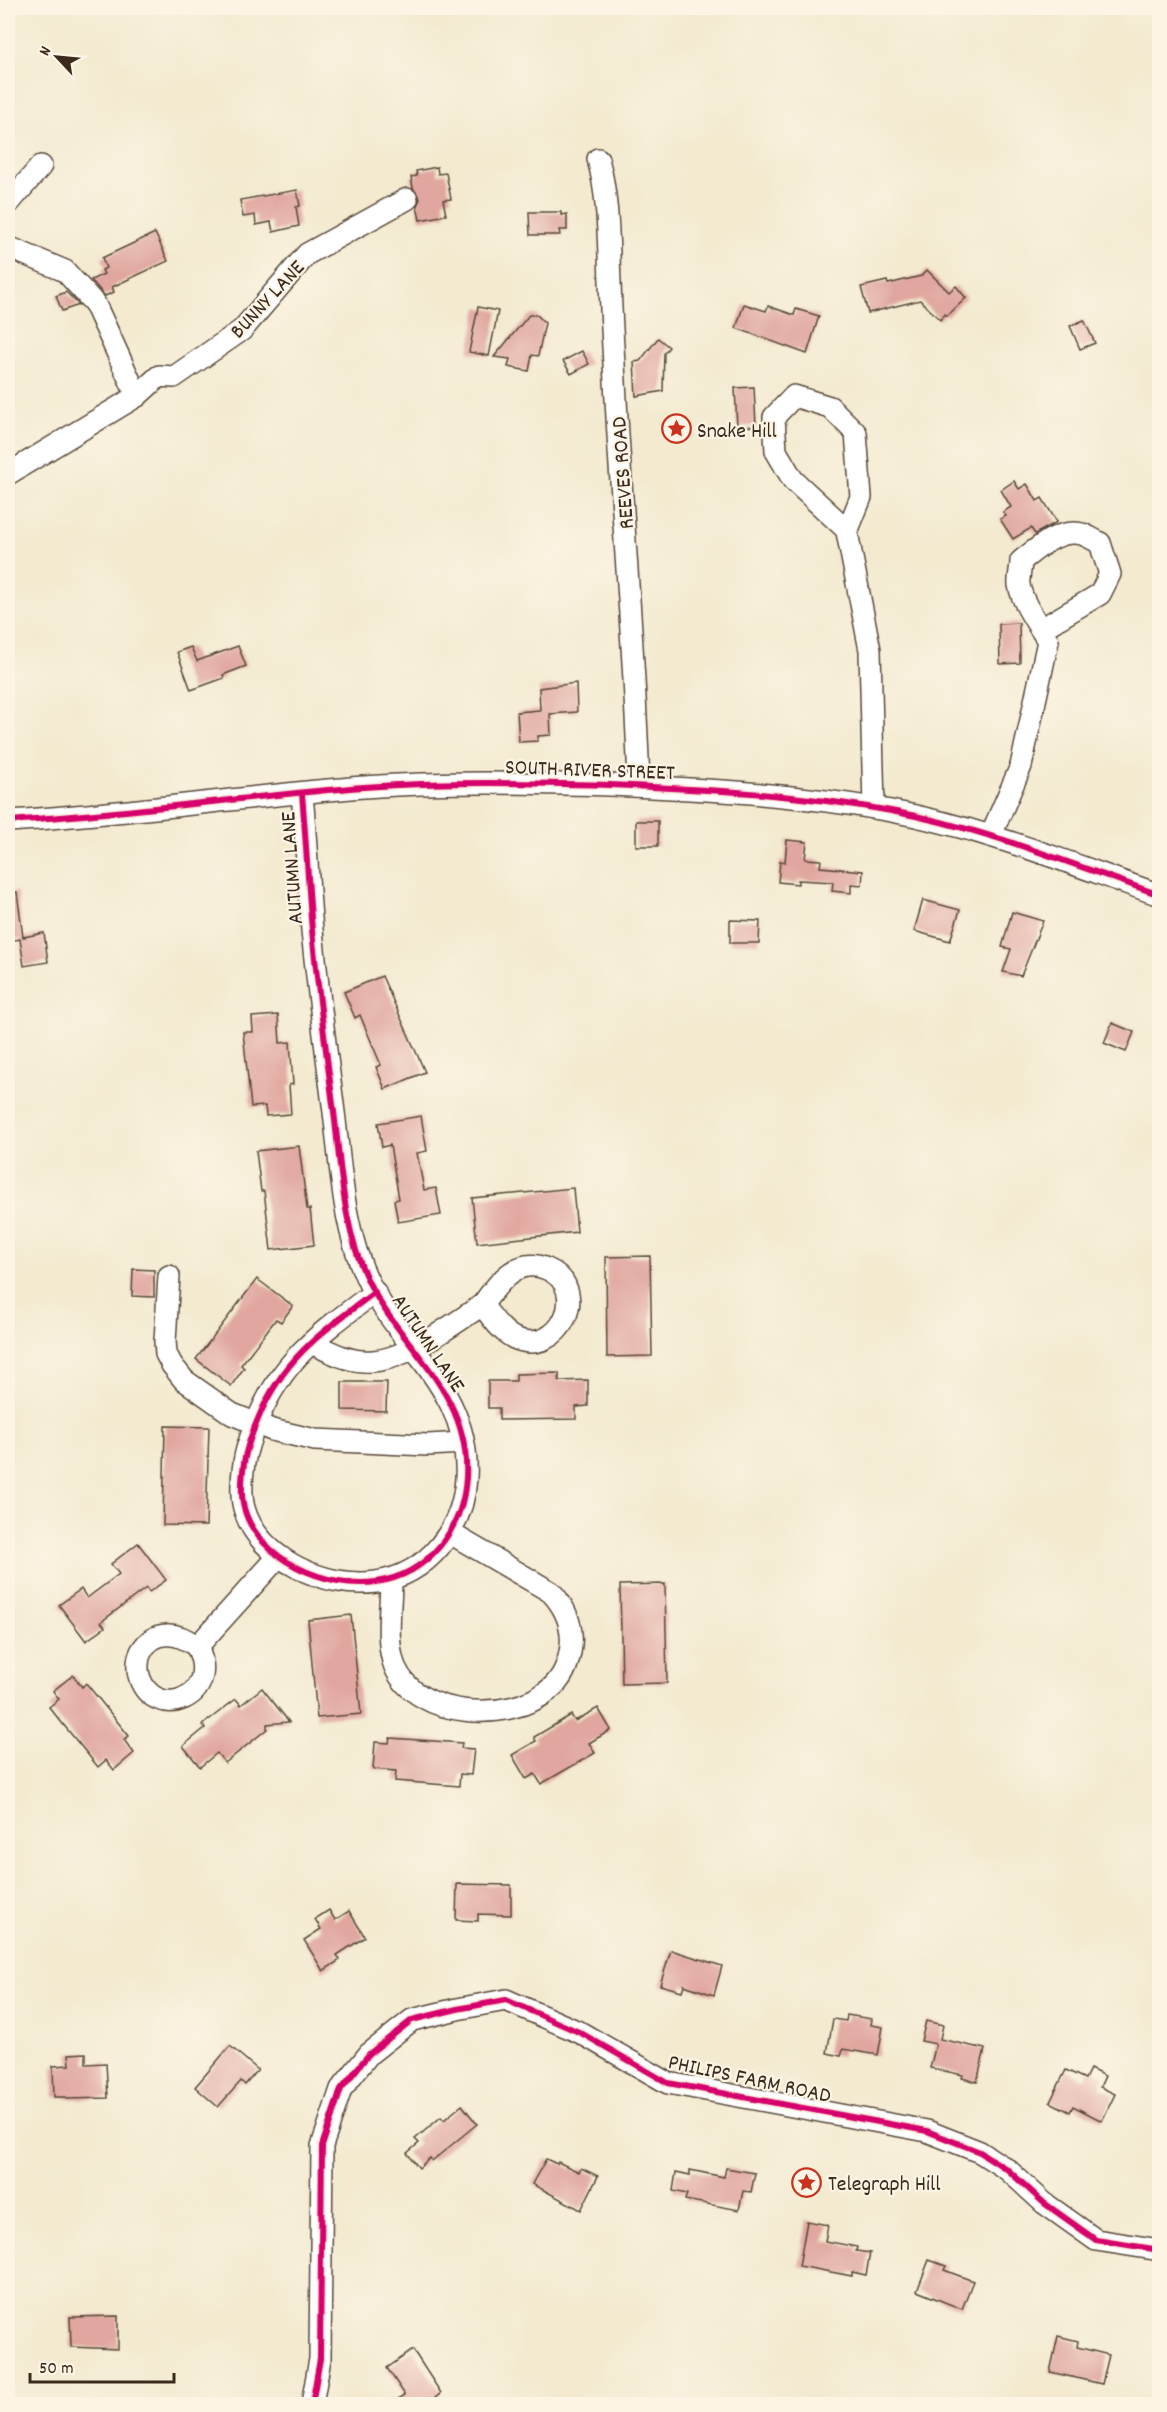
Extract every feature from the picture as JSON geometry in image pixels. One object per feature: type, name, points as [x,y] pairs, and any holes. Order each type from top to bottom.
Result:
[{"type":"street","name":"REEVES ROAD","points":[[598,159],[609,229],[621,489],[636,685],[639,786]]},
{"type":"street","points":[[8,204],[41,166]]},
{"type":"street","name":"BUNNY LANE","points":[[8,474],[136,396],[159,376],[174,377],[242,330],[307,254],[407,199]]},
{"type":"street","points":[[8,247],[65,271],[95,304],[136,396]]},
{"type":"street","points":[[847,530],[793,480],[776,451],[774,417],[794,396],[830,407],[855,433],[861,497],[847,530],[870,650],[874,808]]},
{"type":"street","points":[[991,835],[1021,766],[1048,641],[1041,629],[1026,602],[1019,584],[1021,561],[1043,544],[1065,533],[1082,534],[1100,543],[1110,574],[1100,594],[1041,629]]},
{"type":"street","name":"SOUTH RIVER STREET","points":[[8,821],[421,784],[537,783],[708,789],[874,808],[958,826],[991,835],[1160,895]]},
{"type":"street","name":"AUTUMN LANE","points":[[302,794],[312,930],[344,1189],[352,1236],[359,1258],[375,1292],[435,1375],[451,1404],[463,1443],[466,1476],[464,1498],[450,1533],[438,1550],[422,1565],[406,1575],[391,1580],[352,1583],[333,1580],[298,1567],[279,1556],[261,1541],[250,1524],[243,1506],[242,1482],[245,1459],[256,1425],[266,1400],[281,1375],[311,1343],[375,1292]]},
{"type":"street","points":[[169,1276],[166,1354],[184,1380],[232,1414],[256,1425],[315,1440],[428,1445],[463,1443]]},
{"type":"street","name":"AUTUMN LANE","points":[[416,1348],[482,1305]]},
{"type":"street","points":[[311,1343],[350,1359],[365,1362],[416,1348]]},
{"type":"street","points":[[391,1580],[391,1651],[402,1680],[414,1692],[432,1702],[458,1709],[489,1711],[513,1708],[550,1690],[569,1662],[572,1640],[569,1620],[563,1604],[551,1592],[450,1533]]},
{"type":"street","points":[[197,1647],[279,1556]]},
{"type":"street","name":"PHILIPS FARM ROAD","points":[[312,2404],[320,2359],[322,2146],[341,2089],[369,2054],[412,2020],[467,2007],[506,2000],[581,2033],[668,2083],[927,2132],[980,2152],[1008,2169],[1044,2203],[1096,2240],[1160,2250]]},
{"type":"building","points":[[437,167],[438,174],[446,173],[451,199],[443,200],[446,215],[420,220],[417,206],[420,199],[413,188],[411,177],[417,176],[416,171]]},
{"type":"building","points":[[297,190],[300,206],[296,207],[299,226],[273,232],[271,222],[256,225],[255,215],[243,217],[240,200]]},
{"type":"building","points":[[529,212],[567,214],[567,230],[559,230],[560,235],[530,235]]},
{"type":"building","points":[[155,233],[168,261],[112,287],[114,292],[105,296],[91,280],[104,274],[102,270],[106,268],[102,258]]},
{"type":"building","points":[[927,270],[949,292],[956,286],[966,298],[947,316],[945,314],[940,320],[920,300],[868,313],[861,287],[887,281],[888,284],[921,276]]},
{"type":"building","points":[[66,292],[79,305],[62,311],[56,296]]},
{"type":"building","points":[[744,304],[766,311],[768,306],[794,315],[796,309],[819,316],[807,354],[736,328]]},
{"type":"building","points":[[478,307],[498,311],[489,356],[469,352]]},
{"type":"building","points":[[529,315],[537,315],[545,323],[538,356],[532,355],[529,371],[508,367],[510,359],[494,357]]},
{"type":"building","points":[[1084,320],[1095,343],[1080,349],[1070,326]]},
{"type":"building","points":[[658,338],[669,347],[664,353],[663,391],[636,396],[634,362],[640,361]]},
{"type":"building","points":[[582,351],[589,364],[571,374],[563,361]]},
{"type":"building","points":[[754,387],[756,426],[737,427],[735,388]]},
{"type":"building","points":[[1014,481],[1019,489],[1027,484],[1037,501],[1042,498],[1057,522],[1035,534],[1031,528],[1013,539],[1000,519],[1006,516],[1003,512],[1011,507],[1001,490]]},
{"type":"building","points":[[1019,623],[1020,663],[1000,664],[999,624]]},
{"type":"building","points":[[238,646],[246,666],[223,675],[224,678],[191,690],[177,652],[191,647],[197,661]]},
{"type":"building","points":[[576,683],[577,712],[550,714],[551,735],[538,736],[538,741],[519,742],[517,712],[540,710],[539,688]]},
{"type":"building","points":[[636,821],[658,821],[658,846],[636,846]]},
{"type":"building","points":[[787,840],[807,842],[805,859],[821,860],[820,867],[863,871],[862,885],[851,884],[851,893],[832,891],[833,882],[798,880],[798,884],[778,882],[780,861],[785,862]]},
{"type":"building","points":[[17,892],[23,937],[44,933],[48,962],[24,966],[20,939],[8,941],[8,893]]},
{"type":"building","points":[[923,900],[960,910],[950,941],[914,931]]},
{"type":"building","points":[[1012,912],[1043,921],[1021,976],[1003,972],[1011,949],[1002,947]]},
{"type":"building","points":[[730,920],[760,921],[759,943],[730,943]]},
{"type":"building","points":[[382,976],[425,1072],[385,1089],[376,1067],[381,1065],[360,1015],[355,1018],[344,992]]},
{"type":"building","points":[[278,1015],[280,1043],[290,1042],[293,1084],[289,1085],[291,1114],[266,1116],[265,1106],[251,1107],[243,1032],[253,1032],[252,1017]]},
{"type":"building","points":[[1112,1023],[1134,1032],[1126,1052],[1104,1043]]},
{"type":"building","points":[[421,1116],[427,1151],[417,1153],[424,1190],[436,1188],[441,1215],[398,1222],[394,1200],[399,1199],[390,1145],[382,1147],[378,1123]]},
{"type":"building","points":[[299,1146],[314,1245],[271,1250],[264,1191],[261,1191],[256,1151]]},
{"type":"building","points":[[573,1188],[577,1232],[477,1243],[472,1198]]},
{"type":"building","points":[[650,1256],[652,1356],[607,1357],[606,1257]]},
{"type":"building","points":[[133,1269],[154,1270],[154,1297],[132,1296]]},
{"type":"building","points":[[257,1279],[293,1306],[281,1322],[276,1319],[241,1365],[244,1368],[231,1386],[196,1359]]},
{"type":"building","points":[[559,1373],[559,1381],[588,1380],[588,1406],[576,1407],[576,1419],[499,1420],[499,1408],[488,1408],[488,1381],[516,1381],[516,1374]]},
{"type":"building","points":[[342,1382],[387,1382],[386,1411],[342,1410]]},
{"type":"building","points":[[165,1426],[209,1427],[206,1526],[163,1525]]},
{"type":"building","points":[[138,1543],[166,1580],[149,1592],[146,1588],[101,1622],[105,1627],[86,1641],[59,1605],[81,1589],[87,1598],[119,1574],[111,1564]]},
{"type":"building","points":[[665,1584],[667,1683],[622,1684],[620,1585]]},
{"type":"building","points":[[351,1615],[361,1714],[317,1718],[308,1620]]},
{"type":"building","points":[[73,1675],[82,1687],[86,1683],[129,1736],[124,1740],[134,1753],[114,1770],[106,1760],[98,1767],[49,1707],[59,1699],[53,1691]]},
{"type":"building","points":[[262,1688],[289,1722],[267,1724],[267,1729],[225,1763],[217,1753],[200,1767],[183,1746],[205,1728],[202,1725],[236,1699],[241,1705]]},
{"type":"building","points":[[598,1708],[611,1730],[589,1743],[595,1753],[541,1784],[535,1774],[526,1779],[512,1755],[536,1741],[534,1737],[571,1715],[575,1721]]},
{"type":"building","points":[[390,1738],[462,1743],[461,1748],[474,1749],[471,1775],[460,1774],[459,1786],[395,1781],[396,1771],[373,1769],[375,1742],[389,1743]]},
{"type":"building","points":[[457,1884],[511,1885],[511,1915],[478,1914],[478,1921],[456,1920]]},
{"type":"building","points":[[329,1910],[335,1920],[349,1911],[365,1937],[337,1955],[340,1960],[323,1971],[304,1940],[321,1929],[315,1919]]},
{"type":"building","points":[[671,1950],[722,1966],[714,1995],[684,1985],[682,1991],[660,1985]]},
{"type":"building","points":[[847,2015],[872,2019],[871,2025],[883,2027],[878,2055],[843,2049],[841,2056],[827,2053],[833,2019],[846,2021]]},
{"type":"building","points":[[926,2021],[943,2025],[940,2039],[985,2049],[977,2082],[962,2078],[963,2075],[930,2068],[936,2044],[921,2041]]},
{"type":"building","points":[[230,2046],[258,2070],[245,2085],[241,2081],[218,2107],[195,2087]]},
{"type":"building","points":[[86,2053],[86,2064],[106,2063],[108,2098],[54,2097],[53,2066],[70,2065],[69,2054]]},
{"type":"building","points":[[1090,2069],[1105,2076],[1100,2087],[1115,2094],[1102,2121],[1073,2106],[1070,2112],[1050,2102],[1066,2070],[1085,2079]]},
{"type":"building","points":[[462,2105],[477,2124],[432,2161],[430,2158],[419,2168],[407,2153],[419,2143],[415,2139],[441,2117],[444,2120]]},
{"type":"building","points":[[546,2159],[579,2172],[581,2168],[598,2176],[581,2210],[532,2184]]},
{"type":"building","points":[[726,2168],[755,2173],[751,2192],[743,2191],[739,2210],[685,2200],[687,2194],[673,2191],[676,2172],[690,2175],[690,2170],[724,2177]]},
{"type":"building","points":[[807,2221],[828,2225],[825,2241],[857,2247],[856,2251],[870,2253],[866,2275],[852,2272],[852,2276],[799,2266]]},
{"type":"building","points":[[929,2260],[946,2266],[944,2270],[973,2281],[962,2309],[917,2291]]},
{"type":"building","points":[[118,2316],[118,2349],[71,2347],[70,2317]]},
{"type":"building","points":[[1058,2336],[1078,2341],[1077,2347],[1109,2355],[1102,2384],[1050,2372]]},
{"type":"building","points":[[413,2350],[441,2393],[436,2397],[441,2404],[390,2404],[405,2395],[387,2368]]},
{"type":"cycle path","points":[[8,821],[395,785],[456,783],[610,785],[716,791],[822,800],[926,818],[994,837],[1160,895]]},
{"type":"cycle path","points":[[302,794],[317,976],[348,1221],[360,1263],[369,1283],[383,1307],[432,1373],[446,1396],[458,1421],[465,1448],[466,1478],[463,1497],[458,1515],[439,1546],[412,1570],[395,1578],[357,1583],[337,1581],[316,1575],[279,1556],[252,1526],[244,1508],[242,1480],[251,1435],[268,1398],[292,1362],[322,1333],[356,1306],[375,1292]]},
{"type":"cycle path","points":[[312,2404],[320,2359],[322,2146],[341,2089],[369,2054],[412,2020],[506,2000],[581,2033],[668,2083],[927,2131],[980,2152],[1008,2170],[1044,2203],[1096,2240],[1160,2250]]},
{"type":"place","name":"Snake Hill","points":[[676,429]]},
{"type":"place","name":"Telegraph Hill","points":[[807,2182]]}]
